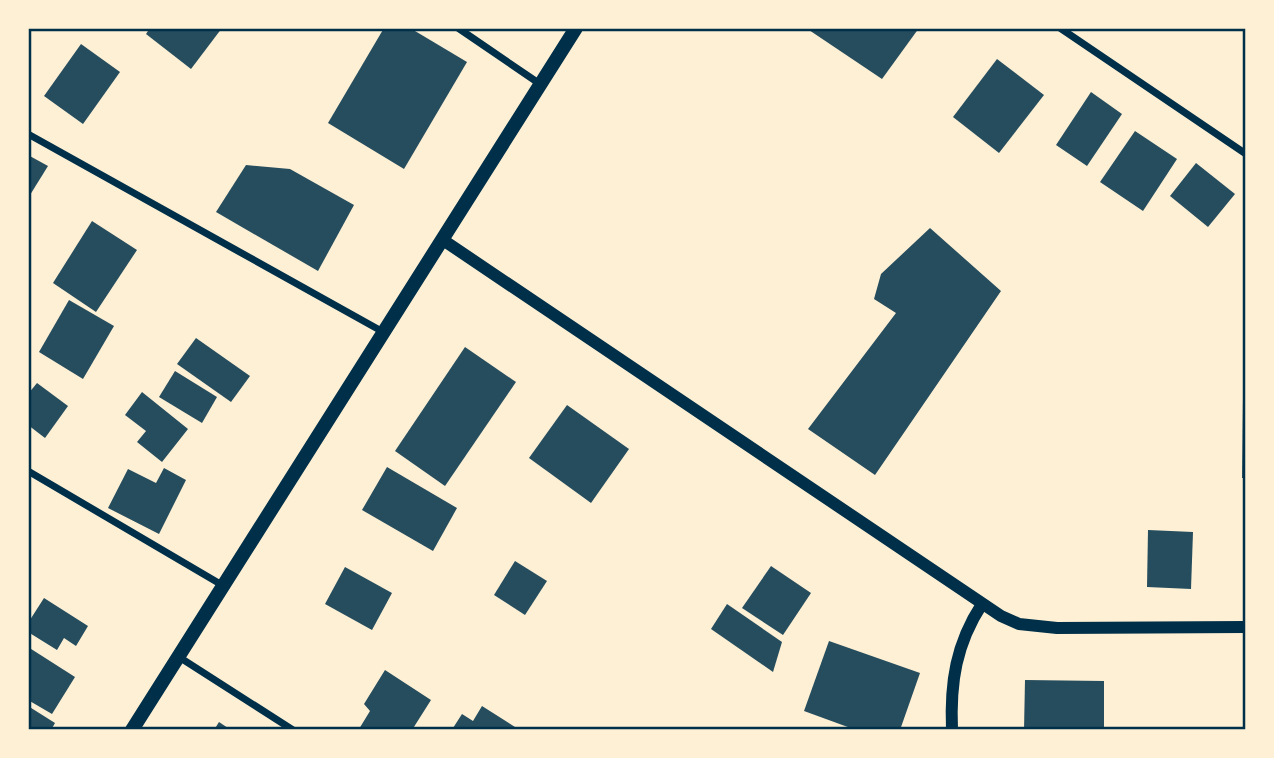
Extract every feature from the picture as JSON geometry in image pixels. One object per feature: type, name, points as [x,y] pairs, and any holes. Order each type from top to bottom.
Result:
[{"type":"main road","points":[[132,730],[576,28]]},
{"type":"street","points":[[458,28],[541,84]]},
{"type":"street","points":[[1060,28],[1246,154]]},
{"type":"street","points":[[28,134],[385,332]]},
{"type":"street","points":[[443,240],[1001,616],[1036,627],[1246,627]]},
{"type":"street","points":[[28,471],[222,586]]},
{"type":"street","points":[[952,730],[953,676],[957,652],[967,628],[982,604]]},
{"type":"street","points":[[178,656],[293,730]]},
{"type":"building","points":[[150,28],[222,28],[191,69],[146,34]]},
{"type":"building","points":[[384,28],[410,28],[467,62],[404,169],[328,123]]},
{"type":"building","points":[[806,28],[919,28],[882,79]]},
{"type":"building","points":[[81,44],[120,72],[83,124],[44,96]]},
{"type":"building","points":[[997,59],[1044,95],[999,153],[953,117]]},
{"type":"building","points":[[1091,92],[1122,114],[1087,166],[1056,145]]},
{"type":"building","points":[[1135,131],[1177,159],[1143,211],[1100,182]]},
{"type":"building","points":[[28,155],[48,166],[30,195],[28,194]]},
{"type":"building","points":[[1196,163],[1235,194],[1208,227],[1170,196]]},
{"type":"building","points":[[246,165],[290,169],[354,205],[318,271],[216,212]]},
{"type":"building","points":[[92,221],[137,250],[96,312],[53,283]]},
{"type":"building","points":[[930,228],[1001,291],[875,475],[808,429],[896,313],[874,299],[881,274]]},
{"type":"building","points":[[69,300],[114,326],[83,379],[39,352]]},
{"type":"building","points":[[196,338],[250,376],[231,402],[177,364]]},
{"type":"building","points":[[465,347],[516,382],[445,486],[395,451]]},
{"type":"building","points":[[175,371],[217,397],[202,423],[159,397]]},
{"type":"building","points":[[37,383],[68,406],[45,438],[28,425],[28,394]]},
{"type":"building","points":[[142,392],[188,429],[162,462],[137,442],[146,431],[125,415]]},
{"type":"building","points":[[1243,397],[1246,397],[1246,478],[1242,478]]},
{"type":"building","points":[[567,405],[629,449],[591,503],[529,458]]},
{"type":"building","points":[[387,467],[457,508],[433,551],[362,510]]},
{"type":"building","points":[[164,468],[186,480],[159,534],[108,508],[128,469],[156,483]]},
{"type":"building","points":[[1148,530],[1193,532],[1191,589],[1147,587]]},
{"type":"building","points":[[515,561],[547,581],[525,615],[494,595]]},
{"type":"building","points":[[771,566],[811,593],[783,635],[742,608]]},
{"type":"building","points":[[345,567],[392,593],[372,630],[325,604]]},
{"type":"building","points":[[44,598],[88,626],[76,646],[64,638],[57,650],[28,632],[28,623]]},
{"type":"building","points":[[727,604],[782,642],[773,672],[711,629]]},
{"type":"building","points":[[829,641],[920,673],[900,730],[856,730],[804,711]]},
{"type":"building","points":[[28,647],[75,677],[52,714],[28,700]]},
{"type":"building","points":[[385,670],[431,700],[412,730],[359,729],[370,711],[364,704]]},
{"type":"building","points":[[1025,680],[1104,681],[1104,730],[1024,730]]},
{"type":"building","points":[[28,706],[55,723],[51,730],[28,730]]},
{"type":"building","points":[[482,706],[515,727],[513,730],[453,728],[462,714],[473,721]]},
{"type":"building","points":[[219,722],[231,730],[214,730]]}]
